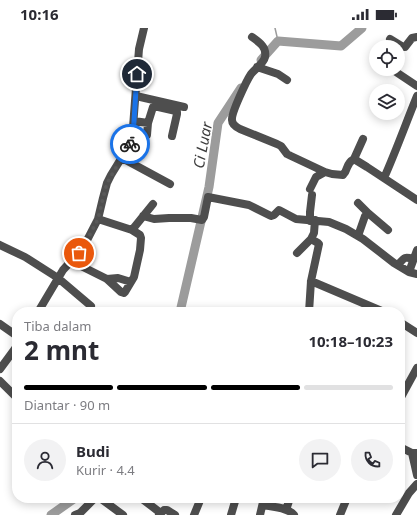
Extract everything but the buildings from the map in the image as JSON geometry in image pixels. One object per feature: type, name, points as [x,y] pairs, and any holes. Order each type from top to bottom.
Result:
[{"type":"street","points":[[41,307],[63,270],[83,248],[98,219],[107,183],[132,140],[139,49],[144,28]]},
{"type":"street","points":[[252,37],[262,44],[265,55],[262,62],[251,75],[243,89],[232,117],[232,122],[238,128],[281,146],[287,154],[325,172],[343,175],[345,174],[348,163],[354,159],[363,139]]},
{"type":"street","points":[[390,39],[403,47],[406,47],[412,38],[417,37]]},
{"type":"street","points":[[257,67],[278,74],[287,80]]},
{"type":"street","points":[[402,76],[417,86]]},
{"type":"street","points":[[136,96],[184,107]]},
{"type":"street","points":[[384,178],[393,160],[417,96]]},
{"type":"street","points":[[147,135],[148,122],[154,106],[176,111],[177,113],[172,136]]},
{"type":"street","points":[[134,121],[148,122]]},
{"type":"street","points":[[122,158],[170,184]]},
{"type":"street","points":[[354,159],[417,200]]},
{"type":"street","points":[[297,253],[311,239],[314,233],[313,220],[310,212],[311,192],[316,177],[325,172]]},
{"type":"street","points":[[143,216],[154,219],[190,218],[202,220],[208,197],[249,205],[272,216],[274,216],[279,210],[294,218],[328,222],[337,225],[358,236],[398,265],[413,273],[413,259],[417,250]]},
{"type":"street","points":[[358,203],[388,230]]},
{"type":"street","points":[[132,230],[153,204]]},
{"type":"street","points":[[358,236],[368,213]]},
{"type":"street","points":[[71,261],[107,279],[122,293],[125,292],[132,282],[138,262],[141,240],[140,235],[132,230],[98,219]]},
{"type":"street","points":[[309,307],[311,281],[319,244],[311,239]]},
{"type":"street","points":[[0,245],[25,257],[58,278],[91,306]]},
{"type":"street","points":[[398,265],[403,258],[406,257],[413,259]]},
{"type":"street","points":[[107,279],[118,278],[132,282]]},
{"type":"street","points":[[311,281],[372,307]]},
{"type":"street","points":[[0,324],[12,332]]},
{"type":"street","points":[[405,325],[417,333]]},
{"type":"street","points":[[0,369],[12,360]]},
{"type":"street","points":[[405,390],[417,368]]},
{"type":"street","points":[[0,381],[12,393]]},
{"type":"street","points":[[414,453],[417,475]]},
{"type":"street","points":[[405,500],[417,484]]},
{"type":"street","points":[[80,514],[90,503]]},
{"type":"street","points":[[107,503],[124,515]]},
{"type":"street","points":[[153,503],[159,513],[166,510],[175,515]]},
{"type":"street","points":[[194,515],[199,503]]},
{"type":"street","points":[[231,515],[235,503]]},
{"type":"street","points":[[260,515],[263,503]]},
{"type":"street","points":[[269,503],[290,511],[294,515]]},
{"type":"street","points":[[286,510],[288,503]]},
{"type":"street","points":[[340,515],[345,503]]},
{"type":"street","points":[[396,515],[403,503]]},
{"type":"waterway","points":[[275,28],[278,41]]},
{"type":"waterway","name":"Ci Luar","points":[[261,60],[278,41],[341,46],[362,28]]},
{"type":"waterway","name":"Ci Luar","points":[[181,307],[209,187],[218,123],[241,88]]},
{"type":"waterway","name":"Ci Luar","points":[[51,515],[68,503]]},
{"type":"way so far","points":[[79,253],[98,219],[107,183],[130,144]]},
{"type":"route","points":[[130,144],[133,135],[137,74]]}]
